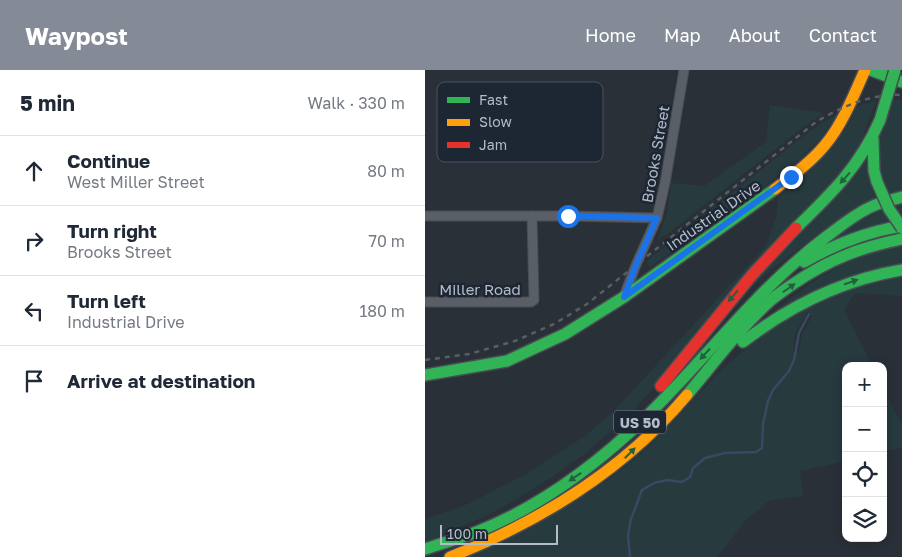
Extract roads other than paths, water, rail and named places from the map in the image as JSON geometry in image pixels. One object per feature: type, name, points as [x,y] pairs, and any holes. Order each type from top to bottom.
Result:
[{"type":"main road","name":"Industrial Drive","points":[[425,375],[507,361],[565,334],[624,297],[791,177],[825,145],[850,105],[865,70]]},
{"type":"main road","points":[[871,70],[902,82]]},
{"type":"main road","points":[[592,464],[670,376],[724,307],[766,258],[847,177],[873,139],[895,70]]},
{"type":"main road","points":[[873,139],[874,171],[877,182],[889,210],[902,227]]},
{"type":"main road","points":[[775,280],[818,241],[847,222],[870,207],[902,197]]},
{"type":"main road","name":"US 50","points":[[425,549],[479,531],[535,503],[579,475],[644,418],[746,308],[775,280],[818,254],[842,243],[865,234],[902,227]]},
{"type":"main road","name":"US 50","points":[[450,557],[485,544],[550,510],[624,459],[683,400],[737,336],[772,299],[811,272],[853,251],[902,239]]},
{"type":"main road","points":[[707,372],[760,329],[795,307],[837,287],[877,273],[902,270]]},
{"type":"street","name":"Brooks Street","points":[[624,297],[657,218],[665,183],[684,70]]},
{"type":"street","points":[[425,216],[657,218]]},
{"type":"street","name":"Miller Road","points":[[425,302],[531,302],[534,300],[532,216]]},
{"type":"waterway","points":[[630,557],[628,535],[631,519],[642,490],[654,483],[667,480],[682,482],[690,477],[693,468],[705,458],[725,453],[756,452],[762,448],[763,424],[768,401],[773,390],[789,371],[794,360],[799,333],[809,314]]},
{"type":"railway","points":[[425,360],[469,354],[515,341],[554,324],[587,304],[816,122],[857,102],[879,96],[902,95]]}]
